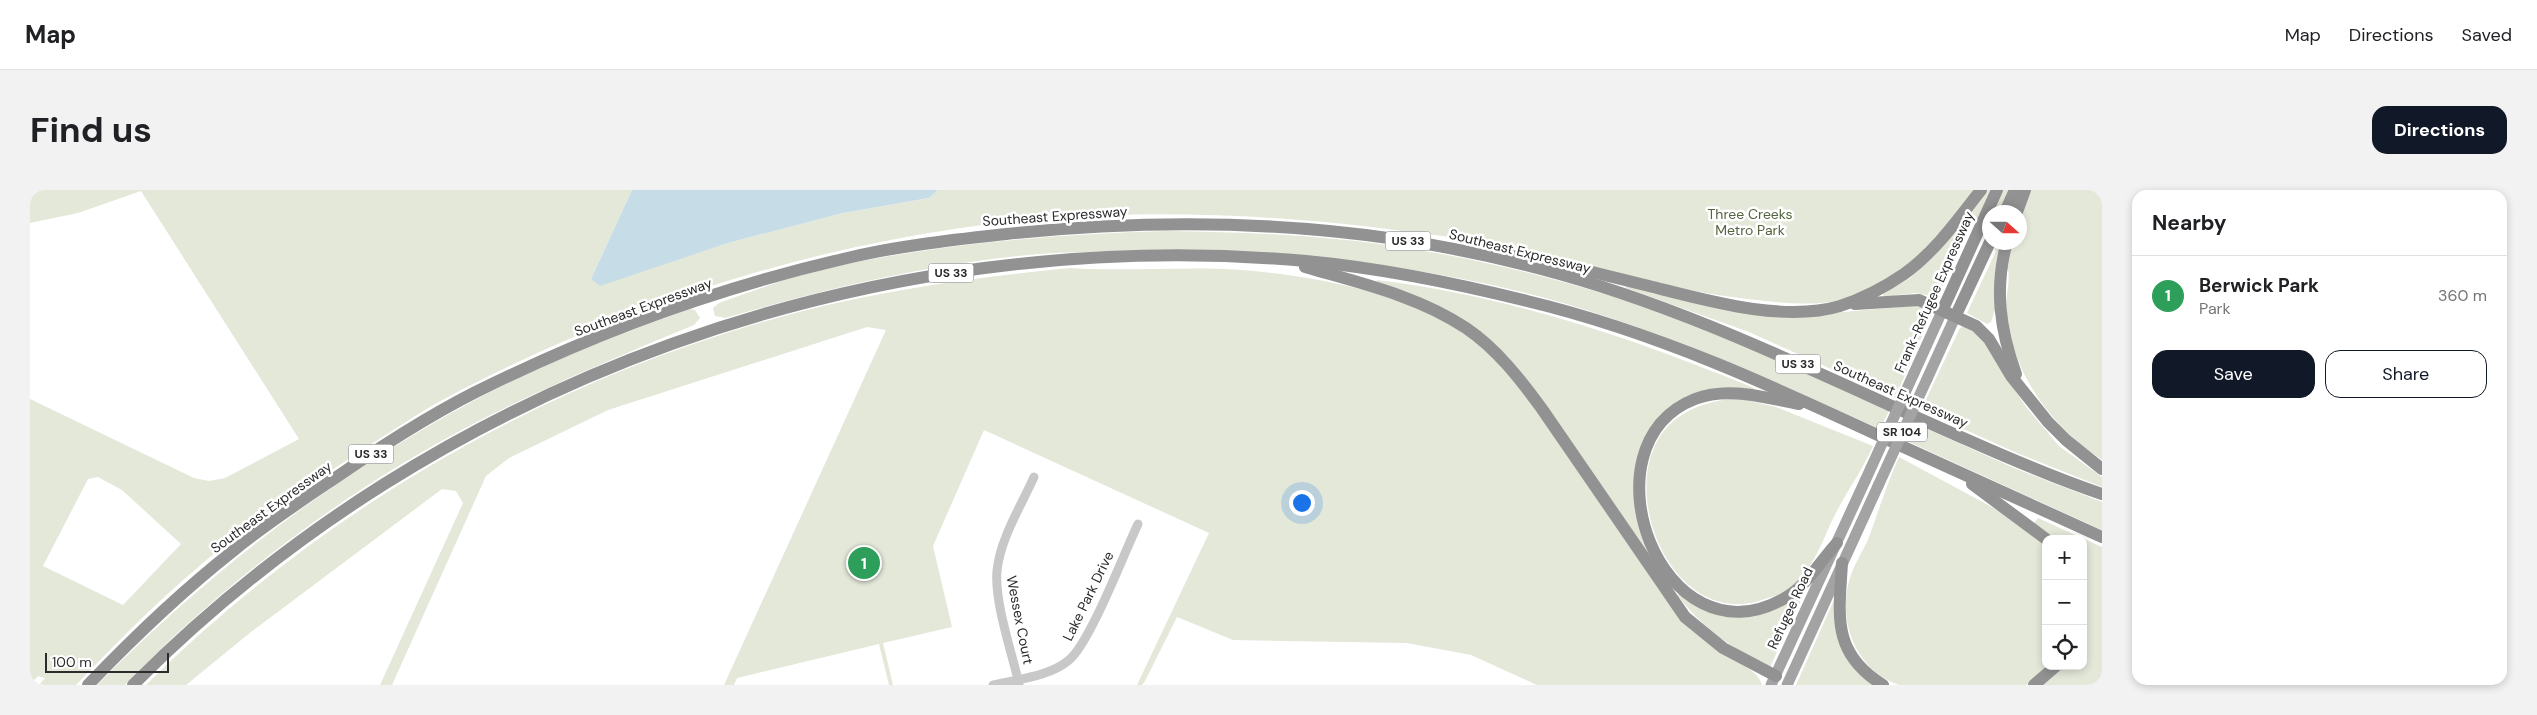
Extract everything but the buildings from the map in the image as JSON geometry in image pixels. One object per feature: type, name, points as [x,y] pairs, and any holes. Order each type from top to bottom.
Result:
[{"type":"highway","points":[[1840,306],[1872,292],[1914,267],[1942,238],[1981,190]]},
{"type":"highway","name":"Frank-Refugee Expressway","points":[[1943,309],[1997,190]]},
{"type":"highway","points":[[2008,205],[2015,190]]},
{"type":"highway","points":[[2020,205],[2026,190]]},
{"type":"highway","name":"Southeast Expressway","points":[[88,685],[174,601],[234,550],[366,457],[427,419],[490,385],[642,320],[702,299],[845,258],[965,238],[1047,230],[1120,225],[1214,223],[1329,230],[1486,255],[1590,283],[1668,309],[1774,353],[2030,466],[2102,494]]},
{"type":"highway","name":"SR 104","points":[[1956,315],[1986,250]]},
{"type":"highway","points":[[2006,250],[1999,286],[2000,316],[2006,344],[2024,392]]},
{"type":"highway","points":[[1486,255],[1527,256],[1681,294],[1753,308],[1786,311],[1912,299],[1943,309],[1982,331],[2011,376],[2024,392],[2066,440],[2102,469]]},
{"type":"highway","name":"US 33","points":[[134,685],[168,650],[218,605],[279,556],[410,466],[520,407],[652,350],[712,329],[798,304],[904,280],[1002,265],[1158,256],[1281,260],[1342,265],[1411,276],[1529,301],[1660,341],[1816,406],[2102,537]]},
{"type":"highway","points":[[1281,260],[1398,295],[1466,328],[1494,351],[1520,378],[1542,408],[1685,617],[1723,648],[1773,680]]},
{"type":"highway","points":[[1816,406],[1733,393],[1708,396],[1685,404],[1663,422],[1643,456],[1640,479],[1642,512],[1652,547],[1669,577],[1694,599],[1708,606],[1725,610],[1758,609],[1787,597],[1806,581],[1837,543]]},
{"type":"highway","points":[[1950,468],[2042,536]]},
{"type":"highway","points":[[1842,563],[1838,609],[1842,634],[1853,657],[1873,678],[1883,685]]},
{"type":"highway","points":[[2034,685],[2051,670]]},
{"type":"main road","name":"Frank-Refugee Expressway","points":[[1837,543],[1943,309]]},
{"type":"main road","name":"SR 104","points":[[1842,563],[1956,315]]},
{"type":"main road","name":"Refugee Road","points":[[1773,680],[1837,543]]},
{"type":"main road","name":"Refugee Road","points":[[1786,685],[1842,563]]},
{"type":"street","name":"Wessex Court","points":[[1019,682],[999,597],[996,572],[1002,548],[1034,477]]},
{"type":"street","name":"Lake Park Drive","points":[[993,685],[1019,682],[1049,672],[1069,660],[1079,648],[1138,524]]},
{"type":"green space","name":"Three Creeks Metro Park","points":[[30,190],[632,190],[591,279],[600,285],[728,243],[843,213],[929,198],[938,190],[2102,190],[2102,460],[2066,431],[2051,415],[2027,380],[2011,339],[2006,316],[2009,275],[2000,257],[1995,310],[1991,322],[1987,324],[1967,313],[1996,250],[2027,250],[2027,205],[1982,205],[1982,227],[1975,215],[1938,297],[1915,293],[1884,297],[1883,294],[1910,278],[1935,255],[1972,209],[1966,199],[1924,249],[1890,278],[1871,289],[1851,297],[1814,303],[1789,303],[1735,298],[1674,287],[1487,243],[1327,222],[1220,215],[1166,214],[1113,215],[1006,222],[887,241],[753,273],[687,294],[622,318],[558,344],[496,373],[419,413],[318,479],[246,530],[168,593],[76,685],[39,685],[45,678],[38,676],[30,685],[30,399],[194,478],[209,481],[225,478],[299,439],[141,191],[78,213],[30,223]],"holes":[[[98,477],[122,490],[181,544],[123,605],[43,566],[88,479]]]},
{"type":"green space","points":[[1167,231],[1285,235],[1371,243],[1418,250],[1513,269],[1607,295],[1695,325],[1889,411],[1880,429],[1772,380],[1699,350],[1586,310],[1484,283],[1432,273],[1326,259],[1220,252],[1167,251],[1104,251],[1042,254],[930,268],[827,290],[725,318],[715,316],[713,308],[719,303],[797,276],[846,264],[926,250],[1045,237]]},
{"type":"green space","points":[[1070,268],[1231,269],[1310,278],[1368,291],[1397,300],[1450,324],[1487,351],[1511,377],[1672,606],[1714,645],[1751,670],[1760,679],[1762,685],[1537,685],[1471,655],[1407,643],[1233,640],[1177,617],[1145,681],[1142,685],[1137,685],[1209,533],[984,430],[933,546],[952,627],[883,643],[893,685],[889,685],[879,644],[737,678],[734,685],[724,685],[886,330],[867,327],[608,410],[509,458],[486,476],[392,685],[380,685],[463,503],[456,491],[442,489],[251,632],[186,685],[146,685],[216,620],[290,560],[368,505],[450,454],[534,410],[622,371],[712,338],[803,311],[869,296],[936,285]]},
{"type":"green space","points":[[1377,280],[1475,297],[1570,321],[1663,352],[1754,388],[1754,391],[1694,396],[1641,450],[1650,552],[1648,554],[1497,346],[1377,284]]},
{"type":"green space","points":[[1627,285],[1810,315],[1922,305],[1932,313],[1895,398],[1749,332],[1626,288]]},
{"type":"green space","points":[[690,309],[695,310],[700,318],[694,325],[582,372],[500,410],[426,449],[380,478],[288,541],[245,575],[162,647],[125,685],[97,685],[192,596],[241,555],[292,516],[399,444],[455,411],[555,361],[600,342]]},
{"type":"green space","points":[[1964,326],[1980,335],[2026,407],[2059,446],[2102,477],[2102,487],[2017,453],[1921,410],[1960,328]]},
{"type":"green space","points":[[1736,398],[1776,407],[1873,446],[1832,520],[1817,553],[1805,573],[1796,583],[1779,595],[1730,604],[1700,594],[1676,572],[1658,542],[1648,509],[1647,475],[1656,443],[1676,419],[1704,404]]},
{"type":"green space","points":[[1914,423],[2014,468],[2102,502],[2102,530],[1907,441]]},
{"type":"green space","points":[[1899,457],[2003,513],[2042,542],[2042,670],[2046,670],[2026,685],[1899,685],[1884,678],[1871,668],[1853,642],[1846,610],[1847,594],[1850,578],[1868,540]]},
{"type":"green space","points":[[2038,518],[2076,535],[2048,535],[2034,523]]},
{"type":"green space","points":[[2087,540],[2102,547],[2102,685],[2043,685],[2059,670],[2087,670]]},
{"type":"green space","points":[[1679,593],[1696,604],[1752,615],[1766,612],[1798,596],[1802,598],[1770,667],[1743,653],[1719,637],[1687,607],[1677,595]]},
{"type":"green space","points":[[1835,598],[1836,627],[1874,685],[1796,685]]},
{"type":"water","points":[[632,190],[938,190],[929,198],[843,213],[728,243],[600,286],[591,279]]},
{"type":"place","name":"Berwick Park","points":[[864,563]]}]
